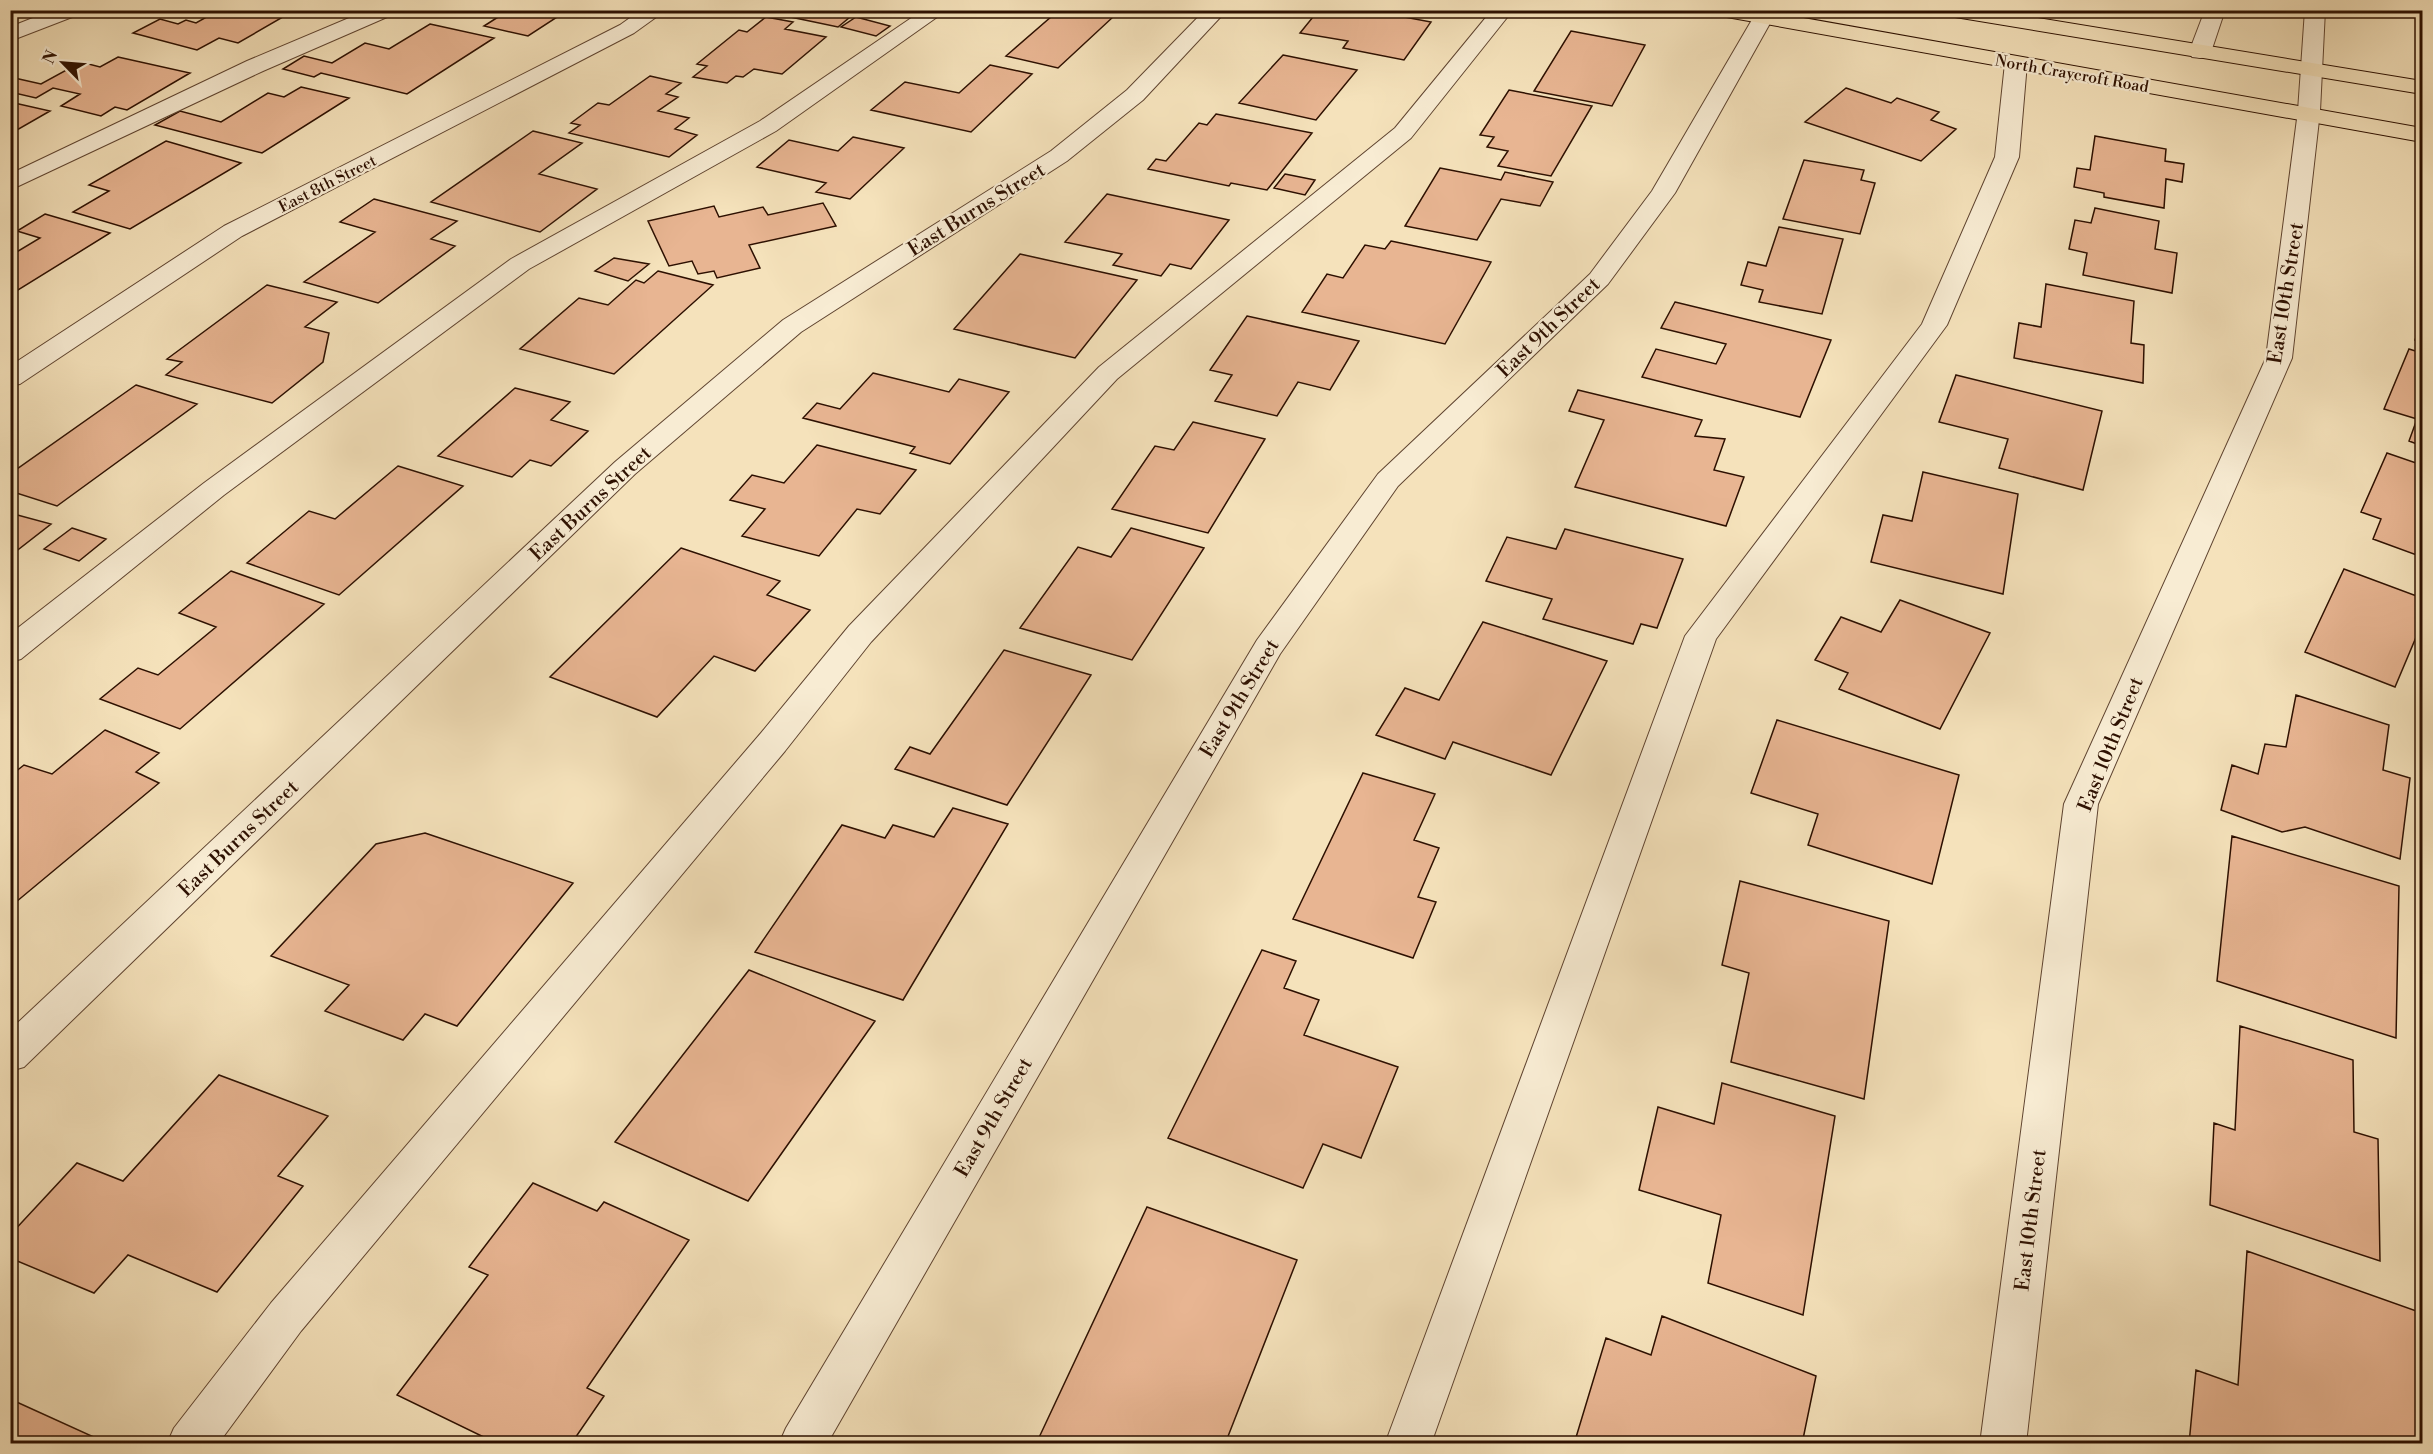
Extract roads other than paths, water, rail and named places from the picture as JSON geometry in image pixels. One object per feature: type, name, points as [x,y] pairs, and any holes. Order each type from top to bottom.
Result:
[{"type":"main road","name":"North Craycroft Road","points":[[1721,10],[2422,135]]},
{"type":"main road","points":[[1949,10],[2422,88]]},
{"type":"street","points":[[10,35],[74,10]]},
{"type":"street","points":[[10,183],[255,66],[387,10]]},
{"type":"street","name":"East 8th Street","points":[[10,378],[232,231],[627,29],[656,10]]},
{"type":"street","points":[[10,651],[214,489],[520,264],[768,126],[937,10]]},
{"type":"street","name":"East Burns Street","points":[[10,1055],[625,468],[792,326],[1059,156],[1135,95],[1217,10]]},
{"type":"street","points":[[190,1443],[286,1317],[773,742],[860,634],[1108,373],[1403,133],[1503,10]]},
{"type":"street","points":[[2200,52],[2215,10]]},
{"type":"street","name":"East 10th Street","points":[[2003,1443],[2081,804],[2279,358],[2309,114],[2315,10]]},
{"type":"street","name":"East 9th Street","points":[[802,1443],[1268,648],[1388,480],[1599,279],[1663,193],[1762,18]]},
{"type":"street","points":[[1408,1443],[1701,636],[1934,325],[2007,157],[2016,63]]}]
